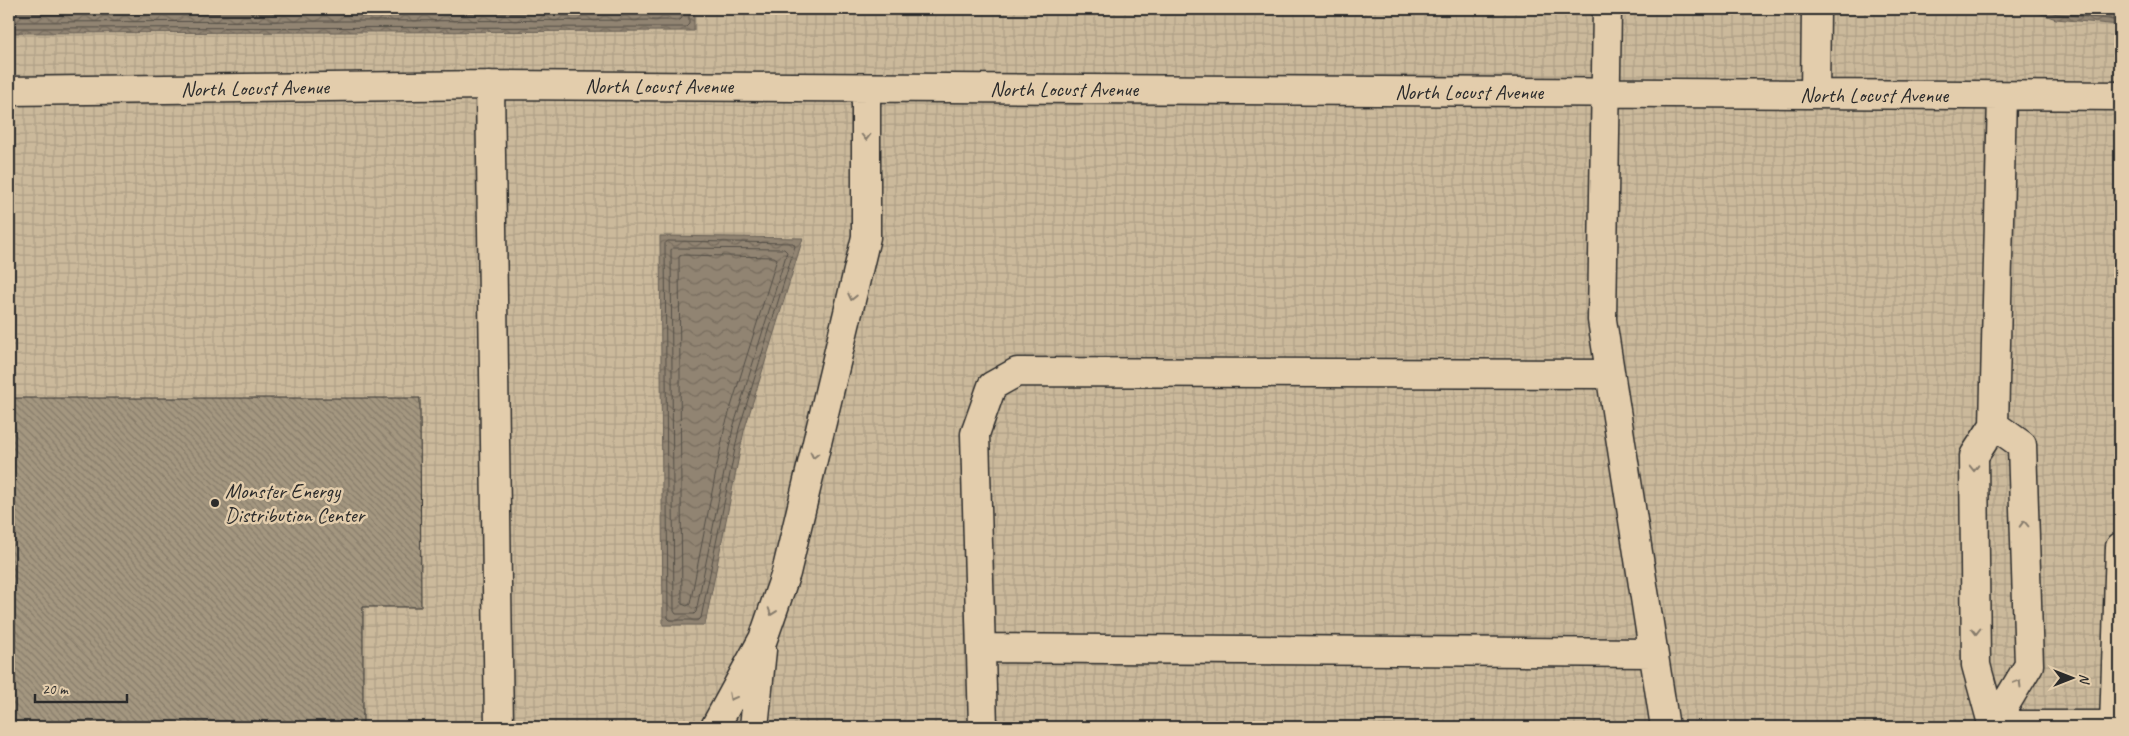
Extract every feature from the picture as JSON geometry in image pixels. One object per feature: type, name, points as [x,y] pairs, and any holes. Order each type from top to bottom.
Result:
[{"type":"street","points":[[1607,9],[1602,320],[1665,727]]},
{"type":"street","points":[[1816,9],[1816,94]]},
{"type":"street","points":[[490,85],[499,727]]},
{"type":"street","name":"North Locust Avenue","points":[[9,91],[490,85],[2120,96]]},
{"type":"street","points":[[715,727],[763,639],[786,574],[866,237],[866,88]]},
{"type":"street","points":[[1993,726],[1976,665],[1974,456],[1994,426],[2002,96]]},
{"type":"street","points":[[983,727],[975,434],[992,386],[1017,372],[1610,374]]},
{"type":"street","points":[[1993,726],[2029,666],[2022,444],[1994,426]]},
{"type":"street","points":[[1993,726],[2117,725],[2120,547]]},
{"type":"street","points":[[754,727],[763,639]]},
{"type":"street","points":[[981,648],[1653,653]]},
{"type":"shaded area","points":[[9,9],[2120,9],[2120,727],[9,727]]},
{"type":"water","points":[[9,9],[694,9],[694,31],[9,33]]},
{"type":"water","points":[[2027,9],[2120,9],[2120,25],[2056,19]]},
{"type":"water","points":[[660,236],[803,238],[744,431],[705,625],[663,625]]},
{"type":"building","name":"Monster Energy Distribution Center","points":[[9,398],[420,398],[421,607],[363,607],[363,727],[9,727]]},
{"type":"place","name":"Monster Energy Distribution Center","points":[[215,503]]}]
